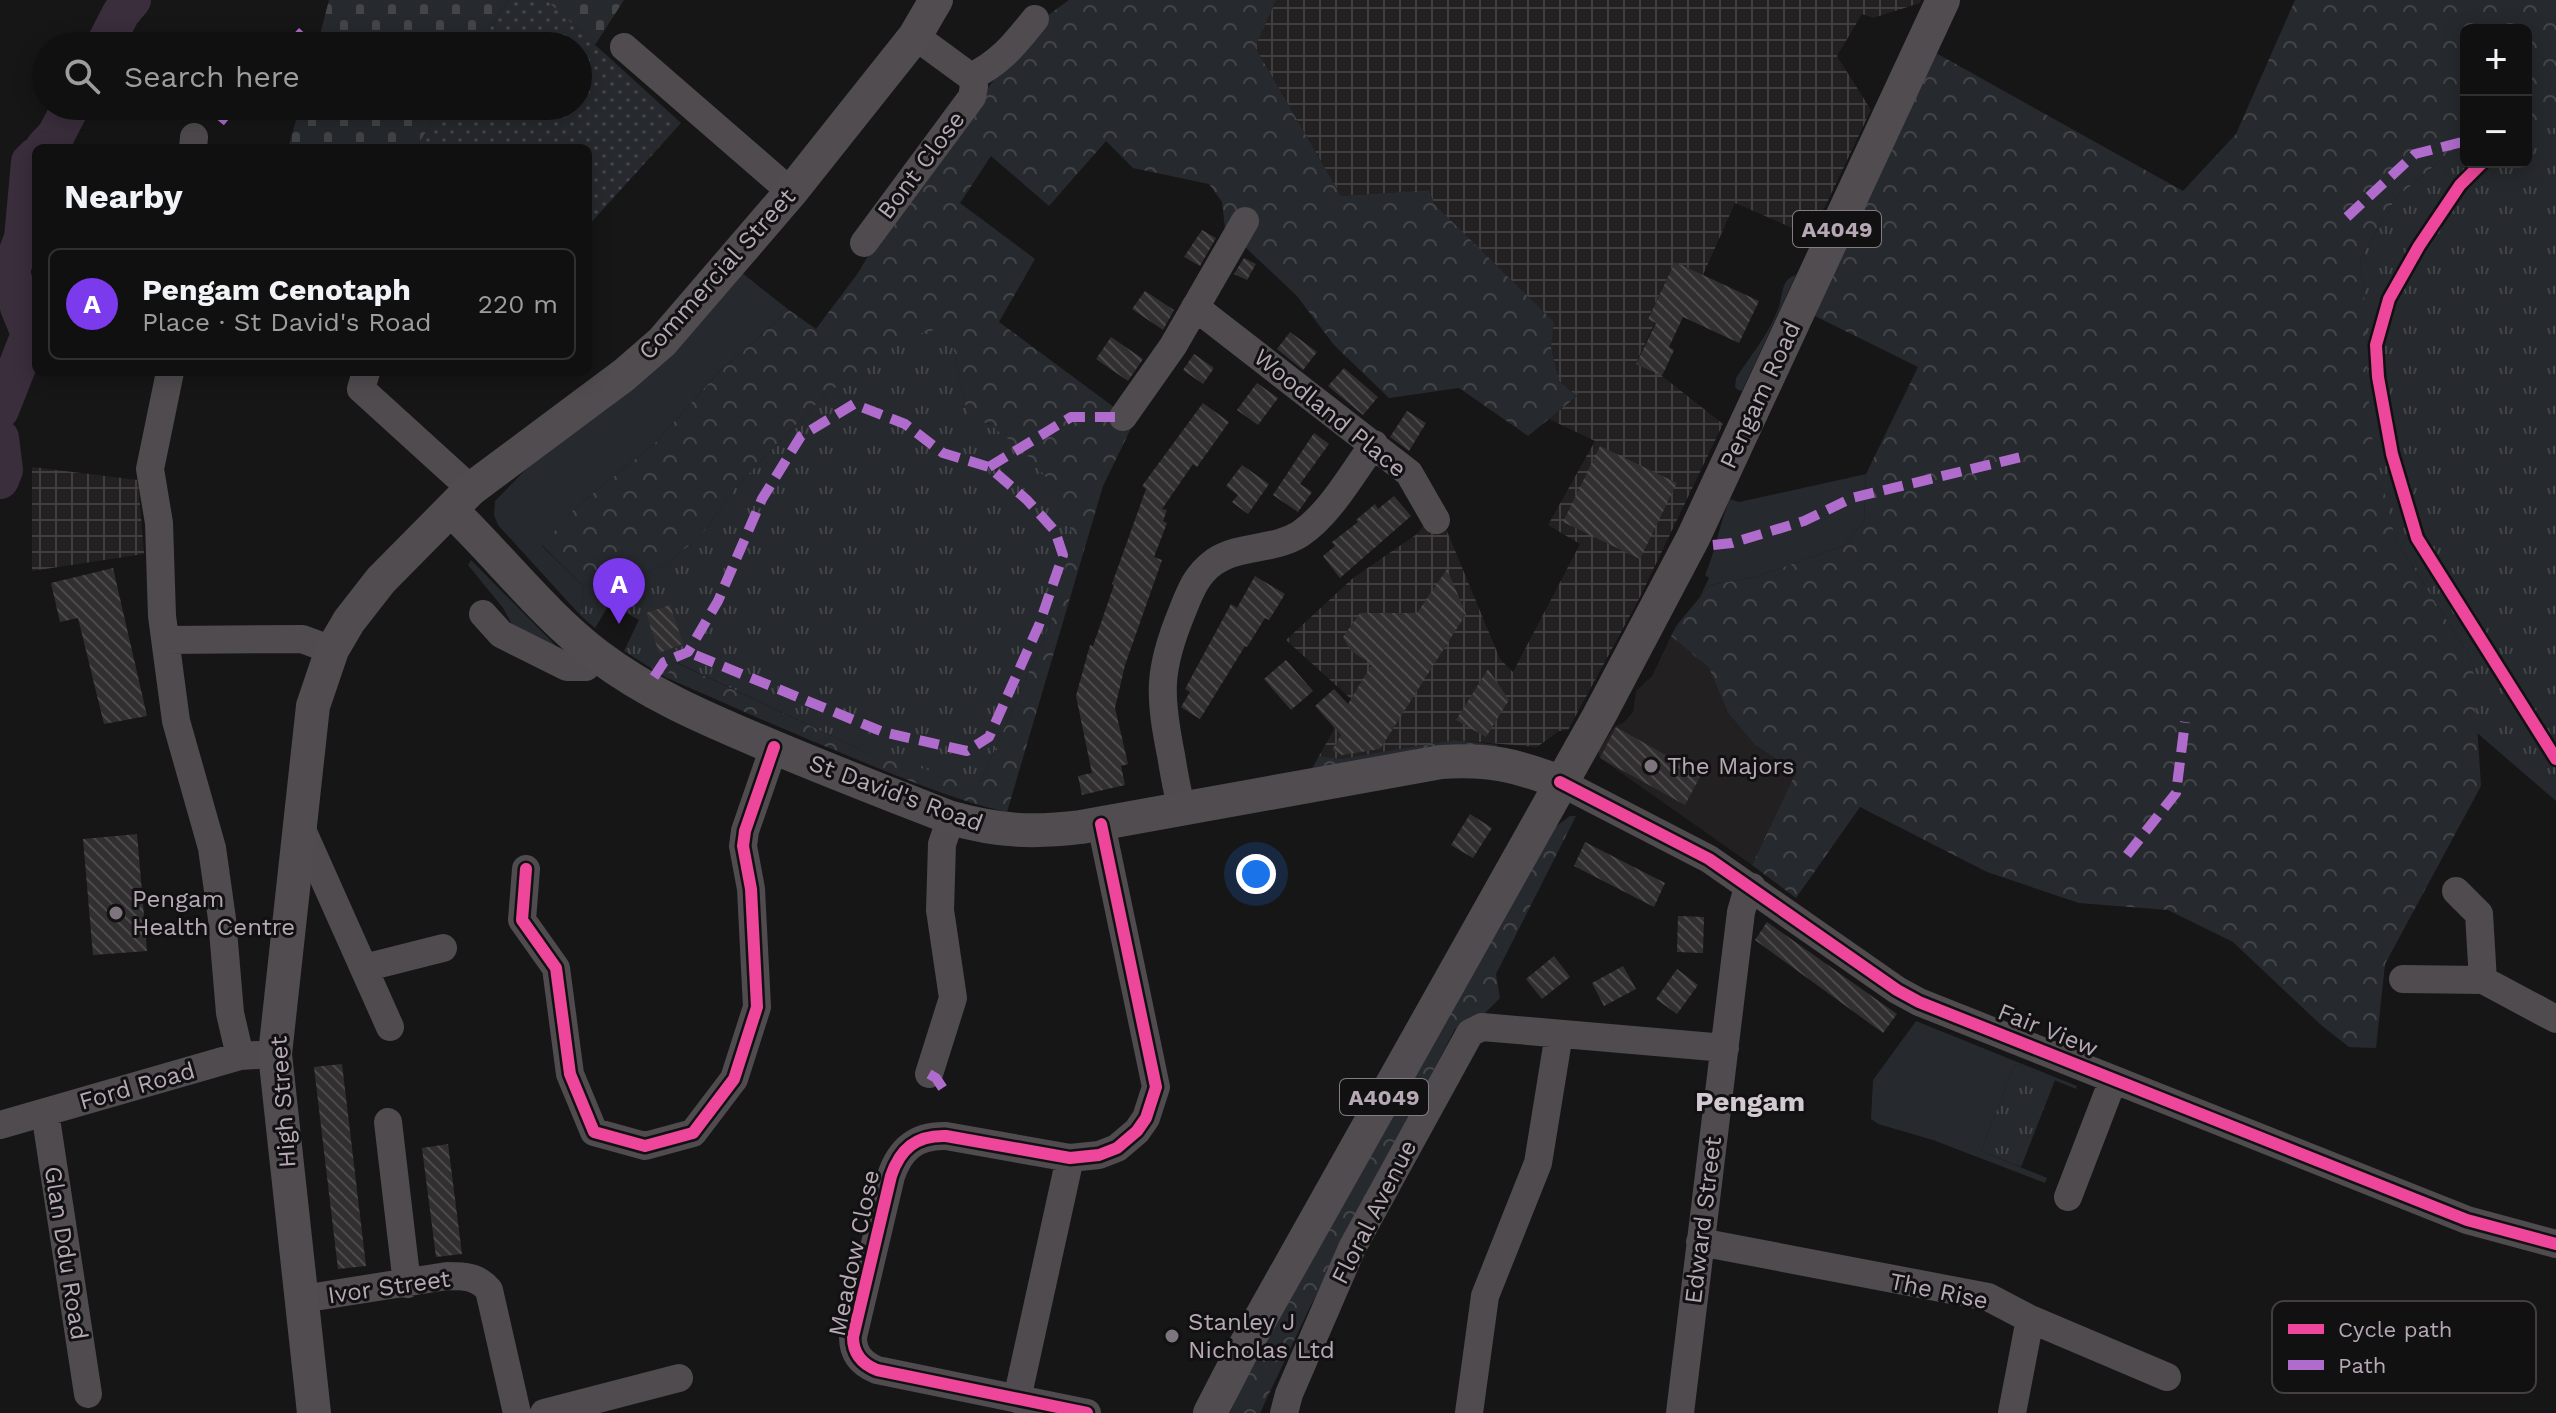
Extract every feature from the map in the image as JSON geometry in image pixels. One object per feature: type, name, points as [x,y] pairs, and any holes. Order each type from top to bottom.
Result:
[{"type":"main road","name":"Commercial Street","points":[[332,650],[349,621],[381,580],[461,499],[624,375],[662,342],[791,192],[915,36],[936,0]]},
{"type":"main road","name":"Pengam Road","points":[[1560,782],[1599,716],[1693,538],[1943,0]]},
{"type":"main road","name":"St David's Road","points":[[461,499],[564,627],[598,656],[646,688],[687,710],[951,818],[1005,831],[1042,832],[1441,762],[1495,762],[1560,782]]},
{"type":"main road","name":"High Street","points":[[314,1413],[275,1054],[313,706],[332,650]]},
{"type":"main road","name":"A4049","points":[[1210,1413],[1247,1341],[1560,782]]},
{"type":"street","name":"Bont Close","points":[[864,243],[972,97],[974,86],[971,77],[1004,58],[1035,19]]},
{"type":"street","points":[[915,36],[971,77]]},
{"type":"street","points":[[624,47],[791,192]]},
{"type":"street","points":[[1123,417],[1173,346],[1245,221]]},
{"type":"street","name":"Woodland Place","points":[[1195,307],[1409,473],[1436,520]]},
{"type":"street","points":[[169,376],[150,469],[159,523],[162,616],[176,721],[212,848],[230,1013],[240,1056]]},
{"type":"street","points":[[365,376],[361,389],[461,499]]},
{"type":"street","points":[[1182,809],[1162,709],[1161,686],[1169,643],[1190,591],[1200,574],[1228,554],[1241,549],[1281,545],[1302,533],[1318,519],[1374,444]]},
{"type":"street","points":[[483,614],[501,634],[567,667],[586,667],[598,656]]},
{"type":"street","points":[[167,640],[302,639],[332,650]]},
{"type":"street","points":[[526,869],[522,920],[556,968],[570,1074],[594,1132],[645,1146],[693,1133],[734,1079],[757,1007],[751,889],[743,846],[745,831],[774,747]]},
{"type":"street","name":"Fair View","points":[[1560,782],[1669,837],[1752,887],[1897,990],[1919,1002],[2467,1220],[2556,1244]]},
{"type":"street","points":[[929,1074],[953,998],[940,910],[942,844],[951,818]]},
{"type":"street","points":[[299,823],[390,1027]]},
{"type":"street","name":"Meadow Close","points":[[1087,1413],[877,1370],[868,1367],[856,1353],[853,1337],[891,1176],[900,1153],[909,1145],[935,1135],[1070,1158],[1099,1155],[1127,1142],[1146,1118],[1156,1087],[1101,824]]},
{"type":"street","name":"Edward Street","points":[[1680,1413],[1741,912],[1752,887]]},
{"type":"street","points":[[2456,891],[2479,914],[2483,980]]},
{"type":"street","points":[[364,968],[443,948]]},
{"type":"street","points":[[2403,979],[2483,980],[2556,1019]]},
{"type":"street","name":"Floral Avenue","points":[[1284,1413],[1289,1394],[1352,1248],[1470,1033],[1482,1027],[1725,1048]]},
{"type":"street","points":[[1469,1413],[1485,1296],[1538,1163],[1559,1034]]},
{"type":"street","name":"Ford Road","points":[[0,1125],[240,1056],[275,1054]]},
{"type":"street","points":[[2068,1197],[2113,1080]]},
{"type":"street","name":"Glan Ddu Road","points":[[45,1112],[88,1394]]},
{"type":"street","points":[[388,1122],[407,1284]]},
{"type":"street","points":[[1017,1399],[1070,1158]]},
{"type":"street","name":"The Rise","points":[[1700,1242],[1988,1297],[2030,1319],[2167,1377]]},
{"type":"street","name":"Ivor Street","points":[[302,1299],[447,1276],[471,1277],[482,1282],[489,1290],[517,1413]]},
{"type":"street","points":[[2012,1413],[2030,1319]]},
{"type":"street","points":[[544,1413],[679,1378]]},
{"type":"shaded area","points":[[1276,0],[1921,0],[1920,3],[1873,18],[1862,14],[1837,56],[1871,110],[1811,236],[1735,203],[1703,275],[1675,262],[1648,318],[1655,322],[1636,363],[1662,376],[1723,424],[1640,597],[1568,730],[1559,731],[1537,747],[1454,740],[1340,759],[1319,756],[1351,699],[1286,640],[1353,578],[1417,534],[1423,526],[1444,524],[1500,659],[1513,672],[1580,544],[1548,525],[1595,441],[1549,419],[1577,396],[1559,381],[1551,347],[1434,204],[1429,190],[1341,196],[1255,47]]},
{"type":"shaded area","points":[[32,467],[138,480],[144,554],[32,571]]},
{"type":"shaded area","points":[[1671,636],[1709,668],[1728,713],[1755,745],[1796,772],[1752,865],[1600,758],[1598,751],[1615,726],[1623,723],[1633,712],[1636,691],[1652,676]]},
{"type":"green space","points":[[329,0],[508,0],[488,32],[321,32]]},
{"type":"green space","points":[[508,0],[546,0],[581,32],[488,32]]},
{"type":"green space","points":[[546,0],[624,0],[595,45],[592,32],[581,32]]},
{"type":"green space","points":[[1069,0],[1276,0],[1255,47],[1341,196],[1429,190],[1434,204],[1554,322],[1551,347],[1559,381],[1577,396],[1528,436],[1459,388],[1389,398],[1334,345],[1297,296],[1225,228],[1222,202],[1209,184],[1133,168],[1106,141],[1049,206],[991,156],[960,203],[1035,259],[999,322],[1134,422],[1103,486],[1007,812],[898,776],[665,677],[675,662],[868,753],[981,781],[1051,621],[990,424],[968,419],[953,347],[826,394],[735,488],[701,536],[665,565],[630,579],[583,586],[542,545],[575,508],[655,443],[718,373],[789,310],[816,329],[858,273],[887,224],[999,73],[1047,16]]},
{"type":"green space","points":[[2295,0],[2556,0],[2556,128],[2532,128],[2532,24],[2460,24],[2460,144],[2396,198],[2360,259],[2395,538],[2473,662],[2481,786],[2385,964],[2376,1048],[2349,1047],[2321,1025],[2233,942],[2168,910],[2079,903],[1987,872],[1860,807],[1796,898],[1752,865],[1796,772],[1755,745],[1728,713],[1709,668],[1671,636],[1710,585],[1755,577],[1844,546],[1864,521],[1866,474],[1918,367],[1813,315],[1936,53],[2183,191],[2236,134]]},
{"type":"green space","points":[[592,42],[681,123],[592,222],[592,144],[418,144],[433,120],[592,120]]},
{"type":"green space","points":[[296,120],[433,120],[418,144],[289,144]]},
{"type":"green space","points":[[2532,128],[2556,128],[2556,801],[2476,732],[2473,662],[2395,538],[2370,428],[2360,259],[2396,198],[2460,144],[2460,168],[2532,168]]},
{"type":"green space","points":[[741,272],[789,310],[718,373],[655,443],[575,508],[542,546],[583,586],[581,616],[498,525],[494,515],[495,501],[538,457],[610,407],[608,403]]},
{"type":"green space","points":[[1796,275],[1742,391],[1738,390],[1735,387],[1736,378],[1770,326],[1785,283]]},
{"type":"green space","points":[[938,329],[953,347],[968,418],[989,424],[1024,451],[1060,494],[1073,537],[1051,621],[981,781],[945,775],[868,753],[676,662],[665,677],[624,651],[639,620],[610,603],[595,628],[581,616],[583,586],[630,579],[665,565],[701,536],[735,488],[826,394],[908,337]]},
{"type":"green space","points":[[1866,474],[1864,521],[1844,546],[1755,577],[1710,585],[1700,597],[1709,578],[1705,575],[1730,499],[1739,502]]},
{"type":"green space","points":[[471,560],[571,661],[515,630],[503,608],[468,565]]},
{"type":"green space","points":[[1454,740],[1497,745],[1496,750],[1309,774],[1319,756],[1340,759]]},
{"type":"green space","points":[[1570,816],[1576,816],[1496,974],[1500,998],[1484,1014],[1471,1017],[1455,1029],[1308,1311],[1260,1413],[1230,1413],[1554,828]]},
{"type":"green space","points":[[1916,1021],[2077,1086],[2076,1089],[2015,1064],[1981,1151],[2047,1178],[2045,1183],[1871,1119],[1873,1080]]},
{"type":"green space","points":[[2015,1064],[2055,1080],[2021,1167],[1981,1151]]},
{"type":"building","points":[[1202,230],[1216,238],[1200,266],[1184,257]]},
{"type":"building","points":[[1244,258],[1256,264],[1247,280],[1234,274]]},
{"type":"building","points":[[1675,262],[1759,301],[1739,343],[1683,317],[1669,347],[1674,350],[1662,376],[1636,364],[1656,323],[1648,319]]},
{"type":"building","points":[[1145,291],[1174,310],[1163,330],[1132,309]]},
{"type":"building","points":[[1290,332],[1317,352],[1303,370],[1277,349]]},
{"type":"building","points":[[1111,337],[1143,359],[1128,381],[1096,359]]},
{"type":"building","points":[[1194,354],[1214,368],[1203,384],[1183,370]]},
{"type":"building","points":[[1344,368],[1378,397],[1363,415],[1328,386]]},
{"type":"building","points":[[1257,383],[1278,398],[1258,425],[1237,410]]},
{"type":"building","points":[[1203,403],[1229,422],[1197,467],[1193,464],[1162,509],[1167,510],[1163,521],[1167,523],[1154,557],[1162,560],[1125,665],[1115,708],[1128,764],[1121,766],[1125,785],[1082,795],[1078,776],[1092,773],[1076,696],[1090,645],[1093,646],[1146,489],[1142,486]]},
{"type":"building","points":[[1407,411],[1426,423],[1409,451],[1390,437]]},
{"type":"building","points":[[1314,433],[1329,444],[1300,484],[1312,492],[1298,512],[1273,495]]},
{"type":"building","points":[[1600,446],[1677,483],[1640,559],[1563,522]]},
{"type":"building","points":[[1242,465],[1269,484],[1248,514],[1232,502],[1238,495],[1226,486]]},
{"type":"building","points":[[1394,496],[1411,516],[1340,578],[1323,556],[1335,546],[1332,542],[1375,504],[1378,509]]},
{"type":"building","points":[[113,568],[147,716],[104,724],[78,618],[60,622],[51,583]]},
{"type":"building","points":[[1447,569],[1466,614],[1380,749],[1342,755],[1332,750],[1341,735],[1315,706],[1334,689],[1348,704],[1372,664],[1351,651],[1343,637],[1360,613],[1417,613]]},
{"type":"building","points":[[1255,576],[1285,594],[1269,620],[1265,618],[1245,646],[1200,719],[1181,707],[1190,692],[1185,689],[1231,604],[1237,608]]},
{"type":"building","points":[[670,605],[683,644],[659,653],[646,613]]},
{"type":"building","points":[[1286,660],[1313,691],[1291,710],[1264,679]]},
{"type":"building","points":[[1488,669],[1509,700],[1486,737],[1456,720]]},
{"type":"building","name":"The Majors","points":[[1616,727],[1701,775],[1685,805],[1600,758]]},
{"type":"building","points":[[1470,814],[1492,828],[1473,858],[1451,845]]},
{"type":"building","name":"Pengam Health Centre","points":[[137,834],[147,951],[93,955],[83,839]]},
{"type":"building","points":[[1585,842],[1665,883],[1654,907],[1574,866]]},
{"type":"building","points":[[1678,916],[1704,917],[1703,953],[1677,952]]},
{"type":"building","points":[[1767,922],[1897,1014],[1883,1033],[1755,940]]},
{"type":"building","points":[[1554,956],[1570,977],[1542,999],[1526,979]]},
{"type":"building","points":[[1623,966],[1636,989],[1604,1006],[1592,983]]},
{"type":"building","points":[[1677,969],[1698,985],[1677,1014],[1656,999]]},
{"type":"building","points":[[342,1064],[366,1266],[338,1269],[314,1067]]},
{"type":"building","points":[[448,1144],[462,1254],[436,1257],[422,1148]]},
{"type":"waterway","points":[[111,32],[132,0]]},
{"type":"waterway","points":[[48,144],[64,120]]},
{"type":"waterway","points":[[0,410],[30,334],[19,307],[11,270],[23,238],[32,160]]},
{"type":"waterway","points":[[0,438],[4,470],[0,480]]},
{"type":"marked path","points":[[302,32],[304,32]]},
{"type":"marked path","points":[[2347,217],[2415,154],[2460,143]]},
{"type":"marked path","points":[[654,677],[664,662],[688,652],[718,601],[762,499],[801,436],[854,404],[905,424],[943,453],[989,467],[1027,500],[1055,531],[1063,555],[1039,625],[989,737],[967,751],[883,732],[688,652]]},
{"type":"marked path","points":[[989,467],[1071,417],[1123,417]]},
{"type":"marked path","points":[[1713,545],[1732,543],[1804,521],[1852,498],[2025,456]]},
{"type":"marked path","points":[[2127,855],[2176,793],[2185,722]]},
{"type":"marked path","points":[[929,1074],[944,1090]]},
{"type":"cycle path","points":[[2477,168],[2460,185],[2419,246],[2389,299],[2376,345],[2378,377],[2392,454],[2417,538],[2556,759]]},
{"type":"cycle path","points":[[526,869],[522,920],[556,968],[570,1074],[594,1132],[645,1146],[693,1133],[734,1079],[757,1007],[751,889],[743,846],[745,831],[774,747]]},
{"type":"cycle path","points":[[1560,782],[1709,859],[1897,990],[1919,1002],[2467,1220],[2556,1244]]},
{"type":"cycle path","points":[[1087,1413],[877,1370],[859,1358],[853,1337],[891,1176],[904,1151],[926,1138],[946,1136],[1070,1158],[1099,1155],[1117,1148],[1137,1131],[1146,1118],[1156,1087],[1101,824]]},
{"type":"place","name":"Pengam Cenotaph","points":[[619,624]]},
{"type":"place","name":"The Majors","points":[[1651,766]]},
{"type":"place","name":"Pengam Health Centre","points":[[116,913]]},
{"type":"place","name":"Stanley J Nicholas Ltd","points":[[1172,1336]]},
{"type":"district","name":"Pengam","points":[[1750,1101]]}]
